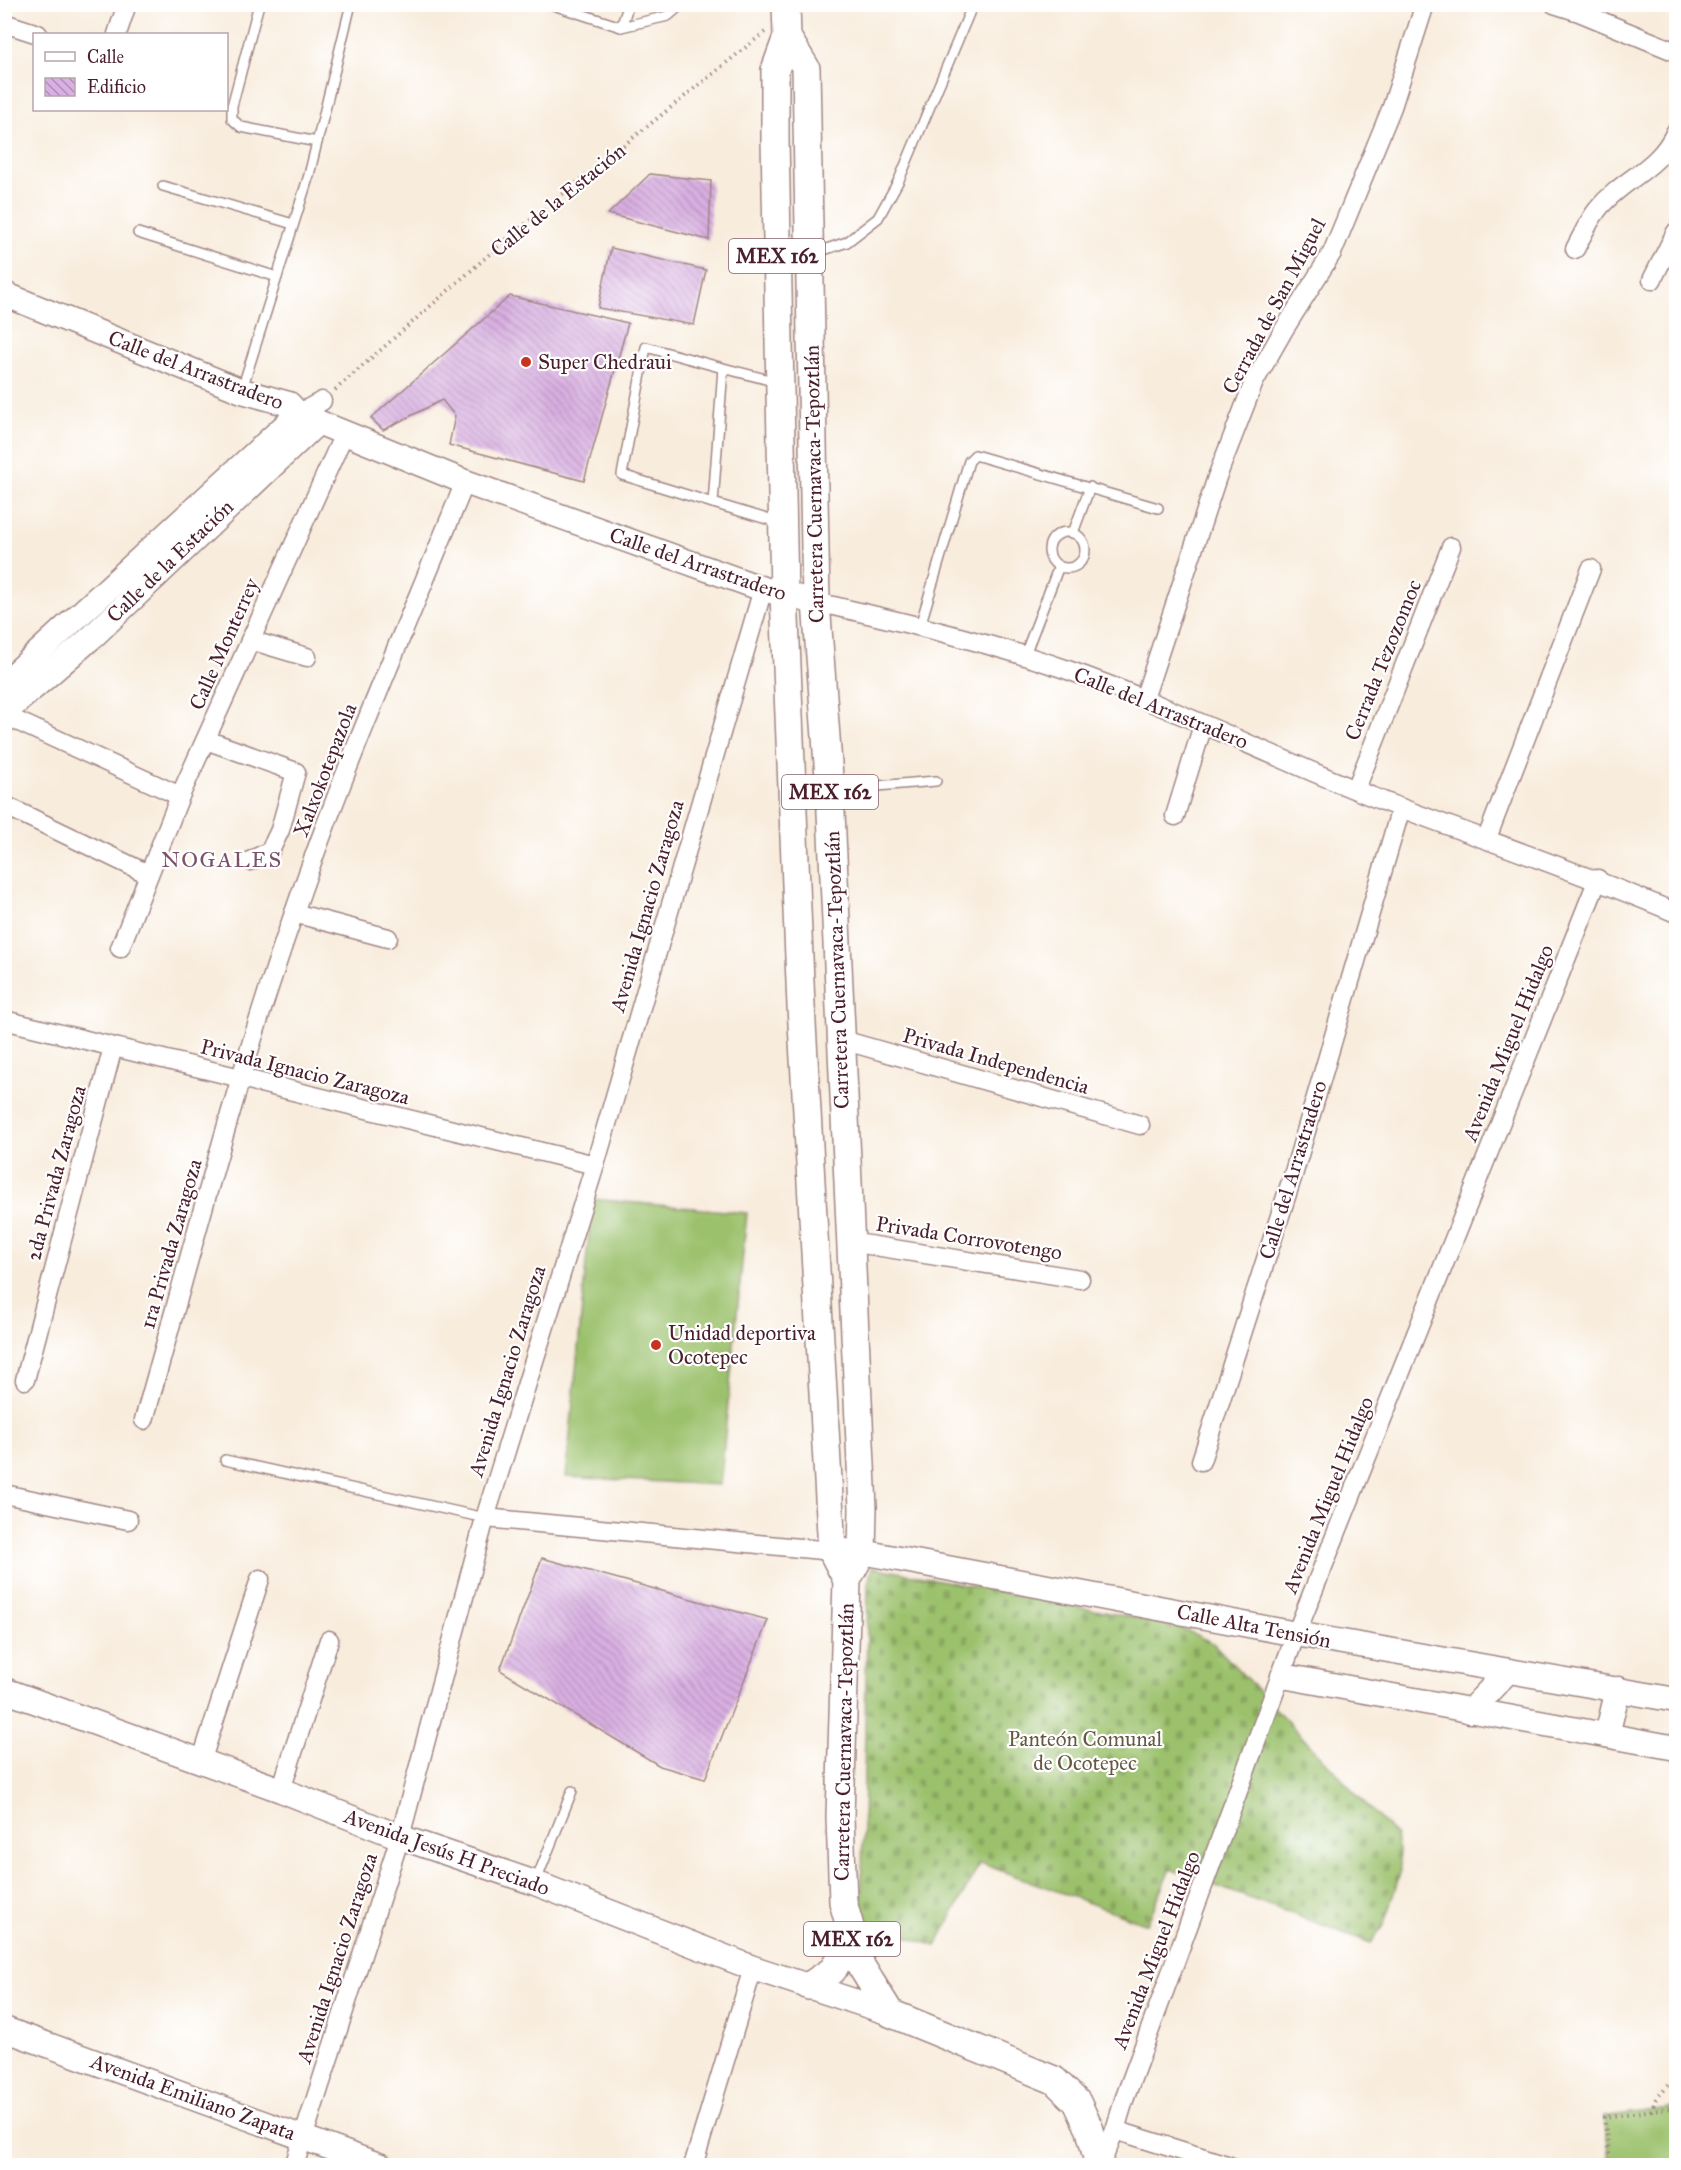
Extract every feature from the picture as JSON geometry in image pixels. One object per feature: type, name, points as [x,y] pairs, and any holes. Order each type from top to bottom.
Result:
[{"type":"main road","name":"Carretera Cuernavaca-Tepoztlán","points":[[789,15],[806,68],[816,602],[830,791],[862,1552],[847,1580],[840,1817],[843,1902],[861,1966],[890,2013]]},
{"type":"main road","name":"Carretera Cuernavaca-Tepoztlán","points":[[789,15],[776,70],[783,524],[774,592],[801,1006],[832,1551],[847,1580]]},
{"type":"main road","points":[[809,1986],[834,1970],[851,1935]]},
{"type":"main road","points":[[890,2013],[1054,2080],[1077,2102],[1090,2130],[1099,2166]]},
{"type":"street","points":[[117,33],[127,4]]},
{"type":"street","name":"Cerrada de San Miguel","points":[[1144,699],[1217,477],[1254,382],[1283,330],[1332,254],[1392,107],[1425,4]]},
{"type":"street","points":[[1554,4],[1677,52]]},
{"type":"street","points":[[4,23],[35,33]]},
{"type":"street","points":[[1575,249],[1597,210],[1649,168],[1670,147],[1677,131]]},
{"type":"street","points":[[1652,280],[1677,232]]},
{"type":"street","name":"Calle del Arrastradero","points":[[4,294],[242,391],[312,413],[344,434],[465,482],[774,592],[920,626],[1064,669],[1144,699],[1401,808],[1598,879],[1677,913]]},
{"type":"street","name":"Calle de la Estación","points":[[4,684],[312,413]]},
{"type":"street","name":"Calle de la Estación","points":[[4,714],[93,636],[312,413]]},
{"type":"street","name":"Calle Monterrey","points":[[120,948],[180,796],[344,434]]},
{"type":"street","name":"Xalxokotepazola","points":[[241,1080],[294,913],[357,746],[465,482]]},
{"type":"street","name":"Cerrada Tezozomoc","points":[[1356,789],[1451,547]]},
{"type":"street","points":[[1487,838],[1591,568]]},
{"type":"street","name":"Avenida Ignacio Zaragoza","points":[[294,2166],[400,1836],[485,1518],[774,592]]},
{"type":"street","points":[[250,640],[307,657]]},
{"type":"street","points":[[4,714],[180,796]]},
{"type":"street","points":[[1175,816],[1203,725]]},
{"type":"street","points":[[206,740],[296,771],[280,830],[270,851],[250,861]]},
{"type":"street","points":[[4,805],[148,874]]},
{"type":"street","name":"Calle del Arrastradero","points":[[1201,1461],[1294,1172],[1401,808]]},
{"type":"street","name":"Avenida Miguel Hidalgo","points":[[1099,2166],[1116,2130],[1124,2100],[1283,1676],[1296,1634],[1598,879]]},
{"type":"street","points":[[294,913],[388,938]]},
{"type":"street","name":"Privada Ignacio Zaragoza","points":[[4,1020],[595,1165]]},
{"type":"street","name":"Privada Independencia","points":[[839,1039],[1140,1125]]},
{"type":"street","name":"2da Privada Zaragoza","points":[[25,1380],[113,1047]]},
{"type":"street","name":"1ra Privada Zaragoza","points":[[144,1420],[241,1080]]},
{"type":"street","name":"Privada Corrovotengo","points":[[850,1242],[1080,1279]]},
{"type":"street","points":[[4,1494],[128,1520]]},
{"type":"street","points":[[485,1518],[832,1551]]},
{"type":"street","name":"Calle Alta Tensión","points":[[832,1551],[862,1552],[1296,1634],[1677,1700]]},
{"type":"street","points":[[201,1762],[260,1579]]},
{"type":"street","points":[[281,1790],[329,1640]]},
{"type":"street","points":[[1470,1711],[1508,1671]]},
{"type":"street","name":"Calle Alta Tensión","points":[[1283,1676],[1677,1748]]},
{"type":"street","points":[[1607,1735],[1618,1689]]},
{"type":"street","name":"Avenida Jesús H Preciado","points":[[4,1690],[281,1790],[400,1836],[535,1883],[753,1968],[890,2013]]},
{"type":"street","points":[[693,2166],[753,1968]]},
{"type":"street","name":"Avenida Emiliano Zapata","points":[[4,2029],[381,2166]]},
{"type":"street","points":[[1116,2130],[1230,2166]]},
{"type":"lane","points":[[259,4],[232,105],[231,119],[241,127],[317,142]]},
{"type":"lane","points":[[242,391],[317,142],[351,4]]},
{"type":"lane","points":[[550,4],[621,27],[668,16],[682,4]]},
{"type":"lane","points":[[621,27],[628,4]]},
{"type":"lane","points":[[810,255],[847,242],[879,218],[899,180],[973,4]]},
{"type":"lane","points":[[164,186],[293,224]]},
{"type":"lane","points":[[138,233],[277,277]]},
{"type":"lane","points":[[780,382],[646,347],[622,475],[783,524]]},
{"type":"lane","points":[[713,503],[723,368]]},
{"type":"lane","points":[[920,626],[969,460],[975,455],[982,455],[1158,508]]},
{"type":"lane","points":[[1073,533],[1090,487]]},
{"type":"lane","points":[[1059,566],[1049,554],[1049,546],[1058,534],[1073,533]]},
{"type":"lane","points":[[1059,566],[1075,566],[1081,561],[1084,545],[1073,533]]},
{"type":"lane","points":[[1024,657],[1059,566]]},
{"type":"lane","points":[[830,791],[936,781]]},
{"type":"lane","points":[[225,1461],[485,1518]]},
{"type":"lane","points":[[535,1883],[572,1791]]},
{"type":"path","name":"Calle de la Estación","points":[[312,413],[508,238],[789,15]]},
{"type":"path","points":[[1651,2111],[1656,2099],[1677,2077]]},
{"type":"path","points":[[1611,2166],[1604,2117],[1677,2107]]},
{"type":"green space","name":"Unidad deportiva Ocotepec","points":[[592,1199],[747,1213],[720,1485],[566,1477]]},
{"type":"green space","name":"Panteón Comunal de Ocotepec","points":[[872,1567],[1177,1626],[1213,1643],[1396,1836],[1401,1870],[1384,1924],[1371,1943],[1170,1869],[1147,1924],[980,1863],[936,1946],[861,1922],[868,1585]]},
{"type":"green space","points":[[1676,2107],[1676,2165],[1611,2165],[1604,2117]]},
{"type":"building","points":[[650,174],[711,181],[709,240],[608,214]]},
{"type":"building","points":[[611,248],[706,270],[694,325],[598,308]]},
{"type":"building","name":"Super Chedraui","points":[[510,296],[628,323],[584,481],[449,445],[455,416],[442,400],[383,430],[371,418]]},
{"type":"building","points":[[542,1558],[768,1620],[705,1779],[660,1766],[500,1670]]},
{"type":"place","name":"Super Chedraui","points":[[526,362]]},
{"type":"place","name":"Unidad deportiva Ocotepec","points":[[656,1345]]},
{"type":"district","name":"NOGALES","points":[[222,859]]}]
